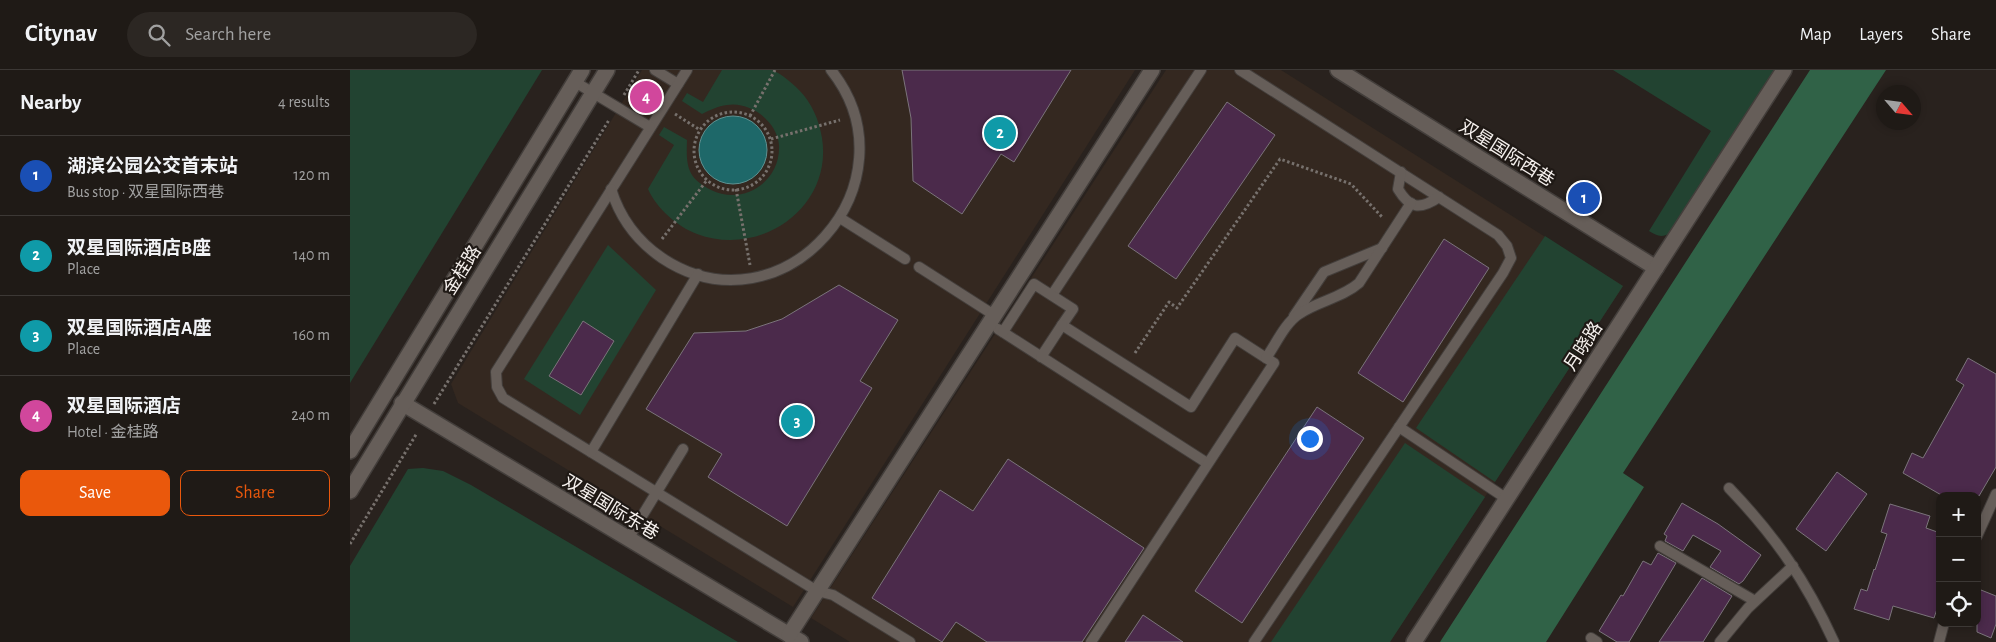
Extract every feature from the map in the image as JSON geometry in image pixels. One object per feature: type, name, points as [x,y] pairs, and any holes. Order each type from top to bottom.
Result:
[{"type":"street","name":"金桂路","points":[[350,491],[607,70]]},
{"type":"street","points":[[795,638],[817,590],[1152,70]]},
{"type":"street","name":"双星国际西巷","points":[[1338,70],[1656,268]]},
{"type":"street","name":"月晓路","points":[[1414,642],[1784,70]]},
{"type":"street","name":"金桂路","points":[[350,450],[578,76]]},
{"type":"street","name":"双星国际东巷","points":[[402,403],[795,638]]},
{"type":"lane","points":[[655,70],[678,84]]},
{"type":"lane","points":[[687,70],[496,372],[496,387],[503,398],[817,590],[833,595],[910,642]]},
{"type":"lane","points":[[612,189],[624,220],[652,251],[669,262],[698,274],[730,279],[753,278],[791,265],[819,243],[840,218],[852,194],[859,163],[859,143],[855,116],[841,83],[831,70]]},
{"type":"lane","points":[[1052,295],[1201,70]]},
{"type":"lane","points":[[1240,70],[1498,235],[1507,246],[1511,258],[1503,273],[1254,642]]},
{"type":"lane","points":[[578,76],[593,93],[650,128]]},
{"type":"lane","points":[[1401,172],[1398,188],[1405,200],[1415,205],[1427,205],[1439,197]]},
{"type":"lane","points":[[1290,323],[1299,314],[1351,290],[1359,283],[1411,203]]},
{"type":"lane","points":[[840,218],[905,259]]},
{"type":"lane","points":[[1266,358],[1324,272],[1382,248]]},
{"type":"lane","points":[[919,268],[992,320],[1003,332],[1208,463]]},
{"type":"lane","points":[[591,452],[698,274]]},
{"type":"lane","points":[[1003,332],[1034,284],[1052,295],[1072,309],[1041,357]]},
{"type":"lane","points":[[1062,325],[1190,407],[1235,338],[1274,362],[1091,642]]},
{"type":"lane","points":[[1399,427],[1507,499]]},
{"type":"lane","points":[[628,539],[683,449]]},
{"type":"lane","points":[[1729,488],[1763,524],[1793,566],[1834,642]]},
{"type":"lane","points":[[1981,527],[1996,494]]},
{"type":"lane","points":[[1660,546],[1754,601]]},
{"type":"lane","points":[[1720,642],[1754,601],[1793,566]]},
{"type":"lane","points":[[1939,642],[1943,627]]},
{"type":"path","points":[[350,544],[639,70]]},
{"type":"path","points":[[750,116],[775,70]]},
{"type":"path","points":[[663,107],[700,130]]},
{"type":"path","points":[[727,112],[741,112],[750,116],[764,127],[770,139],[772,150],[770,163],[764,175],[753,184],[736,189],[722,189],[707,180],[700,173],[694,160],[694,146],[700,130],[705,122],[714,116],[727,112]]},
{"type":"path","points":[[770,139],[855,116]]},
{"type":"path","points":[[1126,366],[1169,302],[1178,308],[1280,159],[1351,184],[1394,230]]},
{"type":"path","points":[[652,251],[707,180]]},
{"type":"path","points":[[736,189],[753,278]]},
{"type":"shaded area","points":[[642,70],[1135,70],[793,607],[458,403],[451,384]]},
{"type":"shaded area","points":[[1166,70],[1281,70],[1623,286],[1390,642],[850,642],[811,618]]},
{"type":"green space","points":[[350,70],[542,70],[350,383]]},
{"type":"green space","points":[[722,70],[772,70],[783,76],[808,100],[817,118],[822,138],[822,163],[816,185],[804,205],[788,221],[768,232],[745,239],[721,240],[697,234],[682,227],[662,210],[648,189],[674,145],[659,135],[664,127],[687,140],[687,157],[690,170],[697,181],[711,190],[735,195],[747,193],[767,180],[774,170],[778,158],[779,145],[777,136],[768,121],[761,114],[745,106],[727,105],[702,114],[682,101],[687,93],[703,102]]},
{"type":"green space","points":[[1613,70],[1779,70],[1670,233],[1664,236],[1649,231],[1711,131]]},
{"type":"green space","points":[[1810,70],[1886,70],[1623,473],[1644,487],[1546,642],[1440,642]]},
{"type":"green space","points":[[1545,236],[1623,286],[1495,482],[1416,428]]},
{"type":"green space","points":[[608,245],[656,290],[580,415],[524,379]]},
{"type":"green space","points":[[1405,443],[1485,497],[1390,642],[1271,642]]},
{"type":"green space","points":[[423,468],[443,471],[471,485],[738,642],[350,642],[350,566],[408,469]]},
{"type":"water","points":[[733,116],[746,119],[757,126],[764,137],[767,150],[764,163],[757,174],[746,181],[733,184],[720,181],[709,174],[702,163],[699,150],[702,137],[709,126],[720,119]]},
{"type":"building","points":[[902,70],[1071,70],[1014,162],[1001,154],[962,214],[913,181],[911,118]]},
{"type":"building","points":[[1227,102],[1275,135],[1176,279],[1128,246]]},
{"type":"building","points":[[1444,239],[1489,268],[1403,402],[1358,373]]},
{"type":"building","points":[[839,285],[898,320],[860,381],[872,388],[787,526],[708,477],[722,454],[646,409],[694,333],[746,331],[782,319]]},
{"type":"building","points":[[583,321],[614,341],[581,395],[549,376]]},
{"type":"building","points":[[1968,358],[1996,374],[1996,467],[1981,493],[1936,492],[1903,473],[1912,453],[1923,458],[1964,385],[1956,380]]},
{"type":"building","points":[[1317,407],[1364,438],[1242,623],[1195,591]]},
{"type":"building","points":[[1008,459],[1144,548],[1082,642],[987,642],[956,622],[942,642],[872,598],[940,490],[973,511]]},
{"type":"building","points":[[1837,472],[1867,494],[1826,551],[1796,529]]},
{"type":"building","points":[[1682,503],[1718,524],[1761,555],[1739,584],[1710,567],[1721,551],[1693,535],[1683,551],[1665,541],[1667,536],[1664,534]]},
{"type":"building","points":[[1890,504],[1930,516],[1926,528],[1936,532],[1936,612],[1934,618],[1893,606],[1889,620],[1854,609],[1861,589],[1867,591],[1875,570],[1887,534],[1881,532]]},
{"type":"building","points":[[1658,553],[1676,563],[1629,642],[1617,642],[1599,631],[1621,595],[1623,596],[1643,561],[1651,565]]},
{"type":"building","points":[[1702,578],[1732,596],[1703,642],[1659,642]]},
{"type":"building","points":[[1981,590],[1996,596],[1996,624],[1991,638],[1977,632],[1977,627],[1981,627]]},
{"type":"building","points":[[1143,615],[1183,642],[1125,642]]},
{"type":"place","name":"双星国际酒店","points":[[646,97]]},
{"type":"place","name":"双星国际酒店B座","points":[[1000,133]]},
{"type":"place","name":"湖滨公园公交首末站","points":[[1584,198]]},
{"type":"place","name":"双星国际酒店A座","points":[[797,421]]}]
